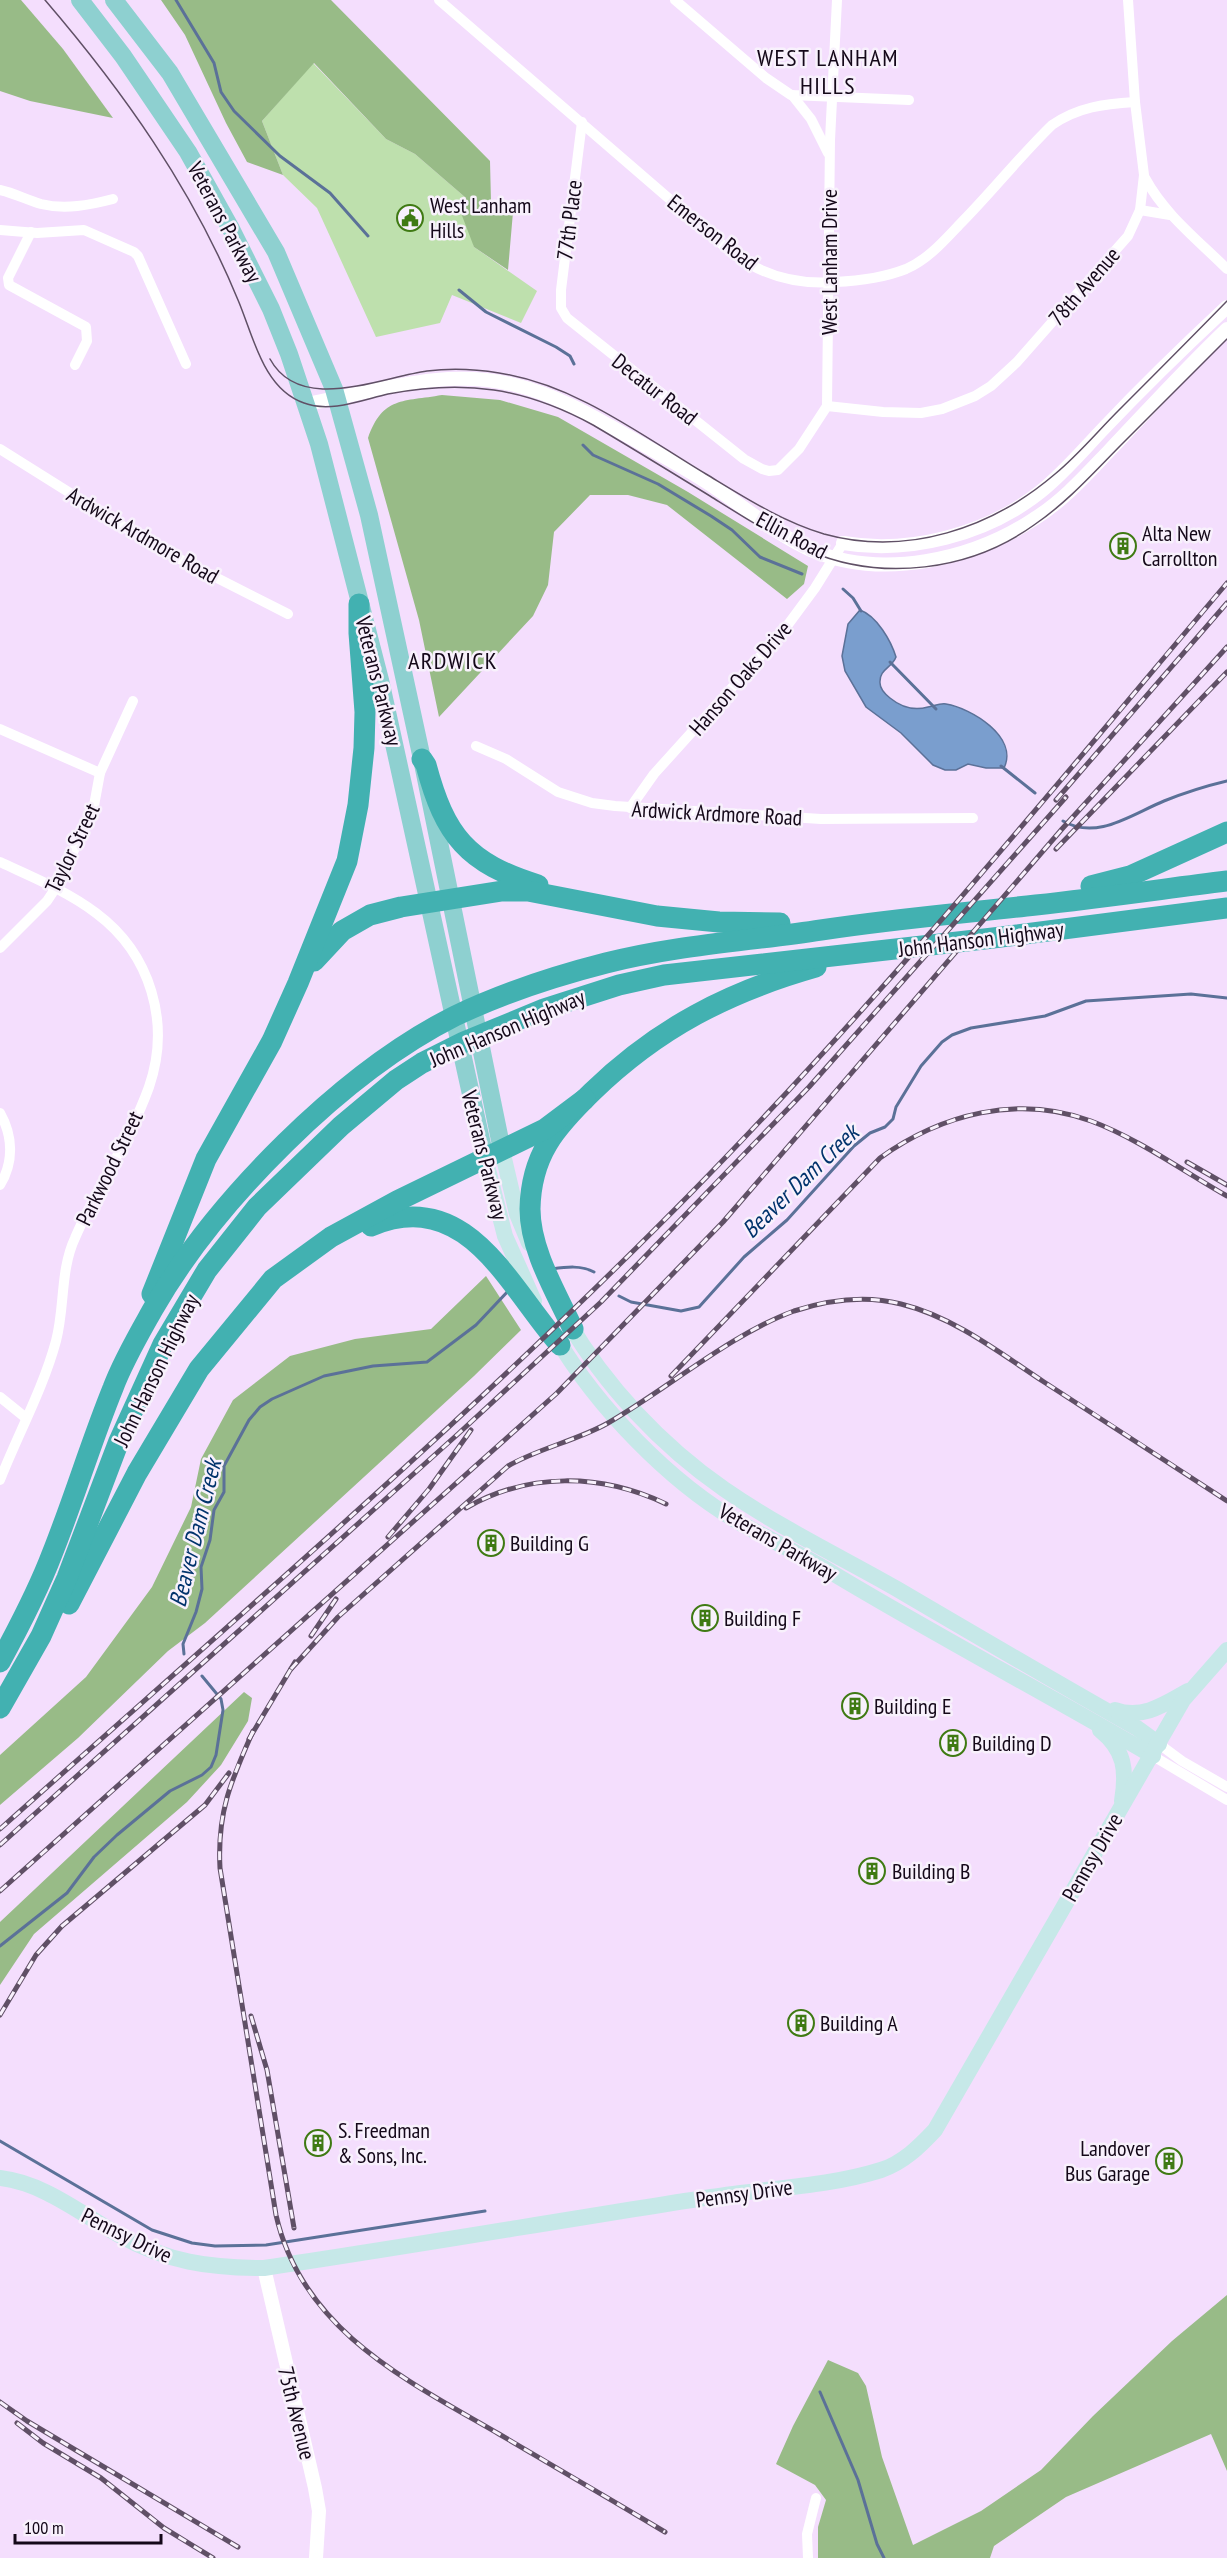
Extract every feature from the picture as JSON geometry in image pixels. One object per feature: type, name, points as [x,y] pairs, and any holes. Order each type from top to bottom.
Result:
[{"type":"highway","points":[[113,1386],[206,1160],[272,1041],[347,861],[358,805],[365,712],[359,604]]},
{"type":"highway","points":[[422,759],[441,812],[456,838],[472,854],[491,868],[513,878],[613,908]]},
{"type":"highway","points":[[1057,902],[1086,887],[1130,876],[1227,832]]},
{"type":"highway","name":"John Hanson Highway","points":[[0,1662],[51,1558],[113,1386],[173,1277],[200,1239],[244,1186],[289,1141],[340,1095],[429,1030],[492,1000],[566,974],[609,962],[688,946],[1227,881]]},
{"type":"highway","points":[[298,983],[331,941],[357,921],[385,911],[502,891],[528,891],[681,919],[765,924],[820,920],[848,925]]},
{"type":"highway","name":"John Hanson Highway","points":[[1,1706],[41,1636],[67,1578],[138,1395],[184,1307],[226,1243],[257,1207],[341,1126],[396,1080],[443,1052],[583,996],[664,975],[993,938],[1227,908]]},
{"type":"highway","points":[[1,1706],[44,1647],[179,1401],[199,1369],[273,1279],[331,1237],[545,1129],[585,1099],[634,1054],[691,1016],[759,985],[872,951]]},
{"type":"highway","points":[[566,1337],[546,1269],[528,1228],[531,1194],[538,1159],[554,1134],[585,1099]]},
{"type":"highway","points":[[247,1309],[302,1263],[339,1239],[404,1216],[422,1216],[457,1228],[482,1245],[537,1318],[566,1337]]},
{"type":"main road","name":"Veterans Parkway","points":[[80,0],[137,76],[188,152],[231,229],[271,309],[306,404],[320,444],[390,723],[468,1084],[493,1154],[528,1228]]},
{"type":"main road","name":"Veterans Parkway","points":[[114,0],[170,73],[276,252],[337,399],[369,515],[422,759],[486,1076],[493,1154],[505,1236],[527,1286],[566,1337],[602,1401],[650,1453],[708,1501],[741,1524],[778,1542],[920,1626],[1065,1705],[1156,1750]]},
{"type":"main road","name":"Veterans Parkway","points":[[566,1337],[663,1438],[695,1467],[744,1502],[1137,1728],[1156,1750]]},
{"type":"main road","name":"Pennsy Drive","points":[[0,2178],[35,2187],[127,2240],[173,2259],[214,2267],[264,2268],[712,2197],[846,2179],[884,2169],[900,2161],[921,2145],[935,2130],[1192,1689],[1227,1650]]},
{"type":"main road","points":[[1096,1705],[1135,1714],[1149,1711],[1192,1689]]},
{"type":"main road","points":[[1065,1705],[1103,1732],[1119,1754],[1126,1772],[1121,1808]]},
{"type":"street","name":"Emerson Road","points":[[439,0],[746,263],[776,277],[829,283],[872,279],[908,268],[923,259],[984,200],[1052,125],[1072,113],[1089,107],[1135,102]]},
{"type":"street","points":[[675,0],[766,78],[791,95],[811,120],[830,158]]},
{"type":"street","name":"West Lanham Drive","points":[[827,406],[831,98],[837,0]]},
{"type":"street","name":"78th Avenue","points":[[827,406],[883,412],[921,413],[960,402],[991,386],[1017,362],[1128,236],[1140,210],[1144,175],[1135,102],[1128,0]]},
{"type":"street","points":[[791,95],[909,100]]},
{"type":"street","name":"77th Place","points":[[567,318],[561,308],[561,290],[582,122]]},
{"type":"street","points":[[1144,175],[1154,194],[1170,215],[1227,269]]},
{"type":"street","points":[[0,190],[38,203],[61,207],[113,199]]},
{"type":"street","points":[[1140,210],[1170,215]]},
{"type":"street","points":[[0,230],[32,232],[84,230],[134,252],[138,256],[186,364]]},
{"type":"street","points":[[32,232],[8,278],[9,285],[86,327],[87,341],[75,365]]},
{"type":"street","name":"Ellin Road","points":[[843,543],[866,547],[909,546],[937,540],[986,523],[1022,504],[1064,470],[1189,341],[1227,307]]},
{"type":"street","name":"Decatur Road","points":[[567,318],[744,459],[762,469],[778,470],[799,448],[827,406]]},
{"type":"street","name":"Ellin Road","points":[[306,404],[416,382],[442,379],[495,380],[564,401],[706,482],[774,530],[810,549],[833,557],[884,563],[935,560],[980,547],[1034,519],[1070,491],[1227,329]]},
{"type":"street","name":"Ardwick Ardmore Road","points":[[0,449],[156,547],[288,614]]},
{"type":"street","name":"Hanson Oaks Drive","points":[[630,808],[654,774],[784,630],[805,603],[843,543]]},
{"type":"street","name":"Taylor Street","points":[[0,948],[47,901],[55,889],[93,811],[100,773],[133,700]]},
{"type":"street","points":[[0,729],[100,773]]},
{"type":"street","name":"Ardwick Ardmore Road","points":[[476,746],[506,759],[558,792],[592,803],[630,808],[821,819],[973,818]]},
{"type":"street","points":[[0,862],[55,889]]},
{"type":"street","name":"Parkwood Street","points":[[0,1480],[56,1340],[68,1259],[74,1240],[128,1134],[148,1088],[156,1061],[159,1039],[155,1000],[133,951],[96,913],[55,889]]},
{"type":"street","points":[[0,1113],[10,1138],[11,1150],[5,1176],[0,1185]]},
{"type":"street","points":[[0,1397],[26,1418]]},
{"type":"street","name":"Veterans Parkway","points":[[1156,1750],[1182,1761],[1227,1787]]},
{"type":"street","name":"Veterans Parkway","points":[[1156,1750],[1227,1800]]},
{"type":"street","name":"75th Avenue","points":[[264,2268],[315,2487],[319,2511],[316,2558]]},
{"type":"street","points":[[808,2558],[807,2534],[816,2498]]},
{"type":"green space","points":[[0,0],[21,0],[63,49],[113,118],[30,101],[0,91]]},
{"type":"green space","points":[[161,0],[331,0],[490,161],[491,202],[513,212],[508,270],[474,247],[461,213],[466,198],[415,154],[386,139],[314,63],[262,121],[283,175],[247,162],[185,35]]},
{"type":"green space","points":[[313,63],[386,139],[415,154],[466,198],[474,247],[537,291],[521,323],[452,295],[440,323],[376,337],[317,208],[283,175],[262,121]]},
{"type":"green space","points":[[442,395],[500,400],[558,417],[688,492],[808,566],[804,584],[787,599],[667,505],[628,495],[590,495],[554,532],[548,585],[533,616],[439,717],[419,620],[368,438],[380,415],[396,403]]},
{"type":"green space","points":[[486,1276],[521,1330],[205,1623],[168,1651],[78,1738],[0,1805],[0,1755],[86,1677],[152,1587],[191,1507],[201,1459],[233,1400],[290,1356],[355,1339],[431,1329]]},
{"type":"green space","points":[[244,1692],[252,1698],[248,1721],[221,1765],[187,1802],[34,1934],[0,1985],[0,1922]]},
{"type":"green space","points":[[1227,2295],[1227,2471],[1211,2434],[1066,2497],[994,2546],[990,2558],[818,2558],[818,2527],[826,2500],[815,2485],[776,2464],[828,2360],[858,2373],[866,2386],[882,2457],[913,2545],[981,2511],[1041,2470],[1093,2416],[1172,2341]]},
{"type":"water","points":[[860,610],[872,618],[882,630],[896,657],[880,678],[881,687],[886,695],[899,704],[918,709],[946,704],[968,711],[999,735],[1005,745],[1007,757],[1004,768],[986,768],[968,764],[956,770],[945,770],[933,765],[901,733],[866,707],[845,671],[842,656],[848,624]]},
{"type":"waterway","points":[[176,0],[214,63],[221,92],[234,111],[280,156],[330,193],[368,236]]},
{"type":"waterway","points":[[459,290],[486,312],[570,356],[574,364]]},
{"type":"waterway","points":[[583,445],[593,455],[658,484],[711,516],[732,530],[760,557],[802,574]]},
{"type":"waterway","points":[[843,589],[853,598],[861,611]]},
{"type":"waterway","points":[[890,662],[936,709]]},
{"type":"waterway","points":[[1001,766],[1035,793]]},
{"type":"waterway","points":[[1063,821],[1076,826],[1101,827],[1179,795],[1227,781]]},
{"type":"waterway","name":"Beaver Dam Creek","points":[[619,1296],[631,1302],[681,1311],[699,1307],[744,1257],[787,1220],[854,1146],[870,1133],[885,1127],[893,1119],[896,1107],[921,1066],[942,1042],[952,1035],[971,1028],[1045,1016],[1086,1001],[1191,994],[1227,998]]},
{"type":"waterway","name":"Beaver Dam Creek","points":[[552,1269],[579,1267],[594,1272]]},
{"type":"waterway","name":"Beaver Dam Creek","points":[[184,1654],[183,1644],[196,1612],[202,1589],[201,1567],[210,1540],[214,1510],[224,1492],[224,1466],[249,1420],[260,1407],[272,1399],[324,1376],[373,1366],[427,1362],[476,1325],[509,1290]]},
{"type":"waterway","name":"Beaver Dam Creek","points":[[0,1946],[67,1893],[94,1857],[117,1835],[170,1791],[202,1775],[211,1767],[216,1755],[223,1710],[221,1699],[202,1676]]},
{"type":"waterway","points":[[0,2141],[152,2230],[192,2243],[215,2246],[266,2245],[485,2211]]},
{"type":"waterway","points":[[820,2392],[858,2480],[877,2544],[884,2558]]},
{"type":"tram line","points":[[45,0],[102,70],[154,142],[220,259],[261,359],[278,386],[290,396],[304,403],[324,407],[416,390],[469,387],[519,395],[543,402],[593,425],[771,533],[837,561],[895,569],[925,567],[954,562],[1009,541],[1034,525],[1070,496],[1227,339]]},
{"type":"tram line","points":[[270,359],[283,376],[300,385],[320,389],[364,385],[445,369],[499,373],[527,379],[555,388],[607,413],[749,500],[808,529],[855,540],[886,542],[947,533],[976,523],[1030,493],[1072,459],[1227,301]]},
{"type":"railway","points":[[0,1829],[439,1436],[525,1356],[693,1191],[832,1044],[966,892],[1227,583]]},
{"type":"railway","points":[[1056,800],[1227,603]]},
{"type":"railway","points":[[0,1891],[557,1393],[723,1222],[1062,829],[1227,647]]},
{"type":"railway","points":[[1056,849],[1227,672]]},
{"type":"railway","points":[[0,1845],[458,1434],[601,1302],[809,1087],[1066,797]]},
{"type":"railway","points":[[671,1376],[880,1158],[928,1130],[954,1120],[1008,1109],[1036,1109],[1063,1113],[1109,1128],[1227,1196]]},
{"type":"railway","points":[[1187,1162],[1227,1185]]},
{"type":"railway","points":[[291,1669],[338,1617],[508,1466],[608,1423],[723,1348],[770,1321],[820,1304],[861,1299],[888,1301],[940,1318],[993,1348],[1227,1501]]},
{"type":"railway","points":[[388,1537],[429,1489],[471,1430]]},
{"type":"railway","points":[[466,1508],[490,1496],[514,1488],[565,1481],[616,1486],[666,1504]]},
{"type":"railway","points":[[311,1636],[336,1599]]},
{"type":"railway","points":[[249,1739],[295,1662]]},
{"type":"railway","points":[[253,1731],[232,1782],[223,1813],[220,1868],[276,2215],[289,2255],[309,2290],[333,2321],[394,2371],[665,2532]]},
{"type":"railway","points":[[0,2015],[36,1955],[62,1926],[205,1805],[229,1773]]},
{"type":"railway","points":[[251,2016],[267,2070],[294,2228]]},
{"type":"railway","points":[[0,2402],[27,2421],[238,2547]]},
{"type":"railway","points":[[17,2423],[43,2443],[101,2478],[164,2528],[213,2558]]},
{"type":"place","name":"West Lanham Hills","points":[[410,218]]},
{"type":"place","name":"Alta New Carrollton","points":[[1123,546]]},
{"type":"place","name":"Building G","points":[[491,1543]]},
{"type":"place","name":"Building F","points":[[705,1618]]},
{"type":"place","name":"Building E","points":[[855,1706]]},
{"type":"place","name":"Building D","points":[[953,1743]]},
{"type":"place","name":"Building B","points":[[872,1871]]},
{"type":"place","name":"Building A","points":[[801,2023]]},
{"type":"place","name":"S. Freedman & Sons, Inc.","points":[[318,2143]]},
{"type":"place","name":"Landover Bus Garage","points":[[1169,2161]]},
{"type":"district","name":"WEST LANHAM HILLS","points":[[828,71]]},
{"type":"district","name":"ARDWICK","points":[[453,660]]}]
